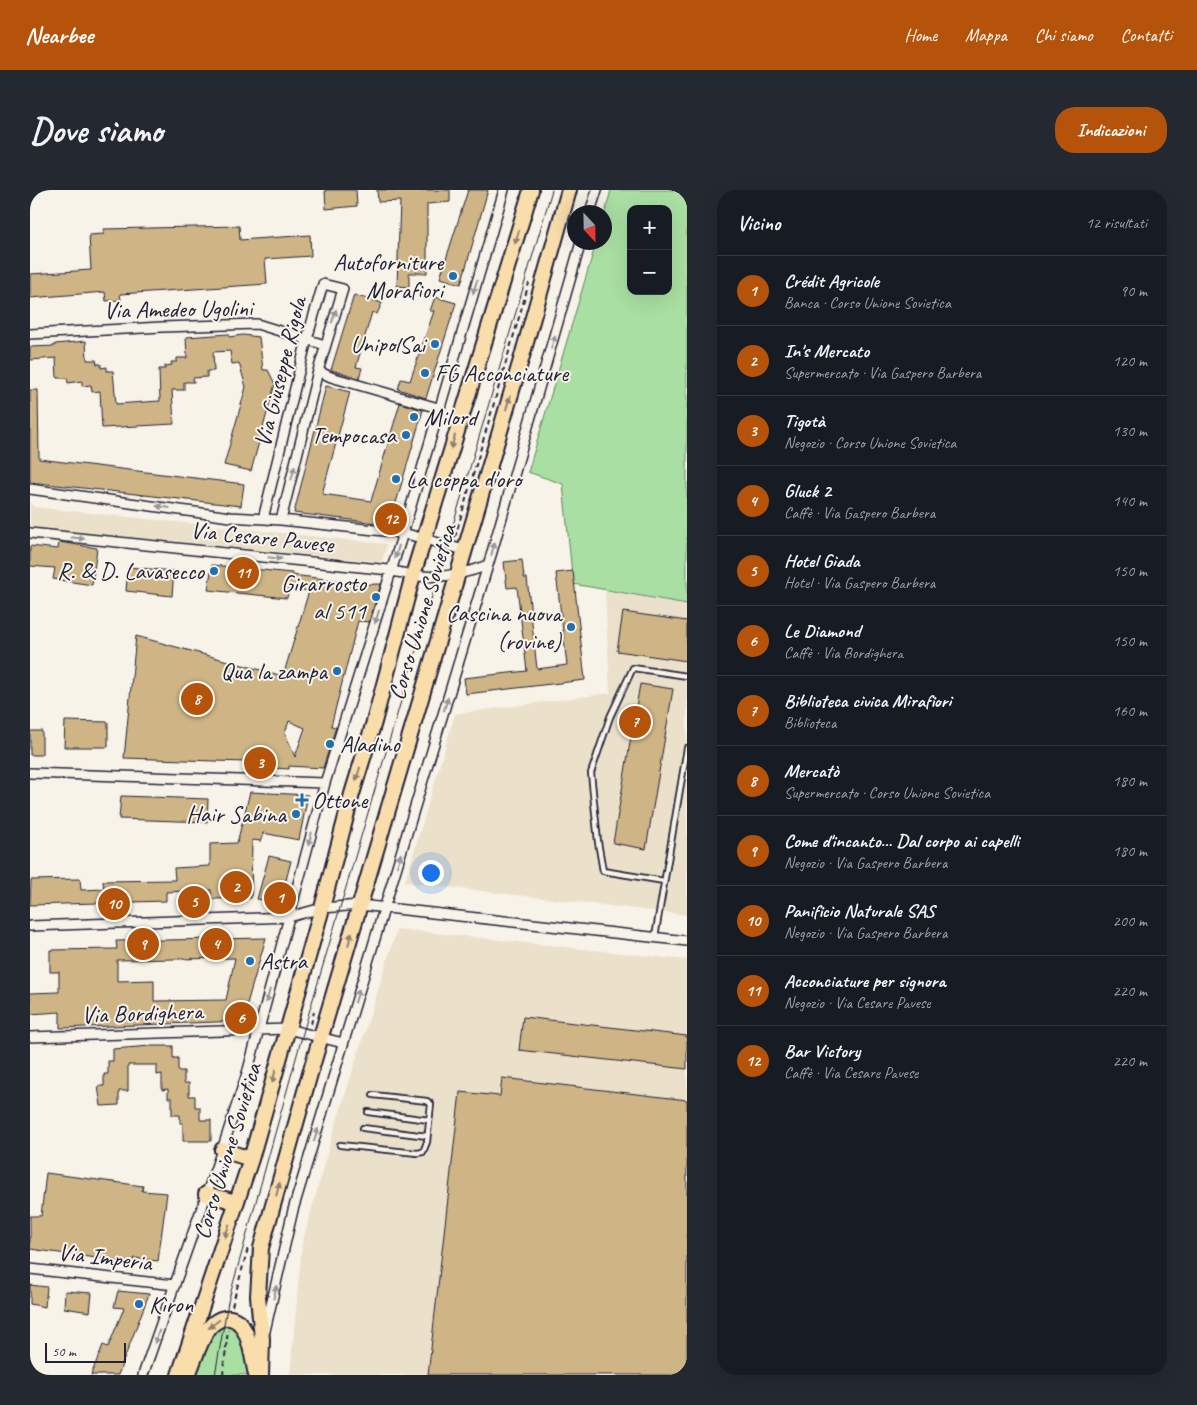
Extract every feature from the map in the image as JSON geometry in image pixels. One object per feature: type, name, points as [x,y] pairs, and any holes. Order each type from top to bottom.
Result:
[{"type":"main road","name":"Corso Unione Sovietica","points":[[179,1375],[251,1159],[352,794],[374,722],[413,575],[531,190]]},
{"type":"main road","name":"Corso Unione Sovietica","points":[[261,1375],[262,1339],[258,1296],[261,1248],[569,190]]},
{"type":"main road","points":[[222,1150],[251,1159]]},
{"type":"main road","points":[[206,1194],[236,1202]]},
{"type":"main road","points":[[188,1375],[208,1329],[213,1323],[229,1318],[236,1320],[242,1325],[246,1333],[256,1375]]},
{"type":"street","name":"Corso Unione Sovietica","points":[[143,1375],[248,1070],[325,783],[391,570],[504,190]]},
{"type":"street","points":[[592,205],[597,190]]},
{"type":"street","name":"Corso Unione Sovietica","points":[[262,1339],[293,1210],[488,565],[580,250]]},
{"type":"street","name":"Via Giuseppe Rigola","points":[[264,519],[307,339],[323,284],[343,289],[318,371],[281,520]]},
{"type":"street","name":"Via Amedeo Ugolini","points":[[30,334],[257,324],[325,345]]},
{"type":"street","points":[[318,371],[331,377],[438,408]]},
{"type":"street","name":"Via Cesare Pavese","points":[[30,489],[230,517],[281,520],[402,533],[464,550]]},
{"type":"street","name":"Via Cesare Pavese","points":[[30,533],[391,570],[413,575],[438,577],[468,573],[488,565]]},
{"type":"street","points":[[30,773],[325,783]]},
{"type":"street","points":[[30,926],[289,918],[322,908],[360,905],[687,941]]},
{"type":"street","name":"Via Bordighera","points":[[30,1037],[288,1029],[343,1043]]},
{"type":"street","name":"Via Imperia","points":[[30,1268],[175,1285]]},
{"type":"lane","points":[[664,880],[602,871],[591,773],[610,717],[633,668],[687,676]]},
{"type":"lane","points":[[655,937],[687,748]]},
{"type":"lane","points":[[340,1145],[417,1153],[423,1152],[431,1104],[427,1101],[373,1096]]},
{"type":"lane","points":[[368,1112],[429,1120]]},
{"type":"lane","points":[[363,1128],[427,1136]]},
{"type":"shaded area","points":[[30,503],[34,507],[387,544],[382,562],[30,527]]},
{"type":"shaded area","points":[[605,591],[687,604],[687,915],[405,882],[455,714],[610,693]]},
{"type":"shaded area","points":[[397,929],[687,960],[687,1375],[290,1375],[302,1244],[331,1140]]},
{"type":"green space","points":[[611,190],[687,190],[687,604],[573,584],[563,484],[528,472],[594,250],[612,250],[612,205],[607,205]]},
{"type":"green space","points":[[221,1322],[238,1328],[250,1375],[195,1375],[209,1343]]},
{"type":"building","points":[[325,190],[356,190],[357,206],[326,209]]},
{"type":"building","points":[[377,190],[450,190],[450,202],[427,204],[427,273],[409,273],[409,287],[397,286],[400,201],[378,202]]},
{"type":"building","points":[[468,190],[488,190],[461,284],[440,278]]},
{"type":"building","points":[[239,226],[240,240],[310,235],[311,256],[265,259],[267,284],[120,294],[121,300],[106,301],[105,292],[30,298],[30,274],[91,270],[89,235],[104,234],[104,229]]},
{"type":"building","points":[[354,295],[382,303],[377,314],[372,312],[356,367],[362,368],[359,378],[331,370]]},
{"type":"building","points":[[435,297],[456,303],[426,398],[398,389],[401,379],[410,381],[434,311],[430,311]]},
{"type":"building","points":[[229,334],[229,337],[243,335],[259,337],[263,370],[268,370],[275,384],[251,471],[224,465],[246,387],[239,363],[232,364],[230,351],[213,352],[214,371],[207,371],[207,377],[193,378],[194,382],[184,382],[184,390],[172,390],[174,424],[102,428],[100,391],[92,392],[91,385],[82,386],[82,381],[68,383],[67,378],[57,378],[56,358],[30,360],[30,347],[55,346],[55,344],[86,341],[87,360],[96,360],[97,364],[101,364],[101,368],[107,367],[107,371],[113,371],[116,404],[160,401],[159,369],[165,369],[165,366],[172,365],[171,362],[177,362],[177,358],[187,358],[186,337]]},
{"type":"building","points":[[326,386],[350,392],[322,494],[371,501],[400,403],[423,410],[391,520],[377,517],[376,523],[294,513]]},
{"type":"building","points":[[30,390],[38,390],[39,459],[244,484],[241,506],[30,482]]},
{"type":"building","points":[[59,542],[97,548],[92,585],[53,579],[55,568],[30,566],[30,546],[58,549]]},
{"type":"building","name":"Cascina nuova (rovine)","points":[[522,560],[524,578],[527,578],[537,669],[567,665],[556,573],[573,571],[585,680],[466,694],[464,678],[527,671],[517,587],[507,588],[504,562]]},
{"type":"building","points":[[212,565],[292,573],[292,575],[342,581],[341,585],[381,584],[369,622],[358,621],[331,726],[336,727],[323,768],[289,766],[289,769],[245,766],[246,762],[124,758],[136,636],[283,676],[309,591],[289,588],[287,598],[208,590]],"holes":[[[289,721],[305,728],[295,757],[285,733]]]},
{"type":"building","points":[[128,567],[174,571],[172,596],[126,591]]},
{"type":"building","points":[[623,612],[687,621],[687,661],[617,651]]},
{"type":"building","points":[[640,684],[673,689],[646,849],[613,843]]},
{"type":"building","points":[[65,721],[108,722],[108,747],[64,747]]},
{"type":"building","points":[[30,731],[42,731],[42,755],[30,755]]},
{"type":"building","points":[[250,792],[308,795],[299,840],[263,833],[261,841],[252,840],[251,898],[211,899],[211,890],[166,892],[166,901],[30,905],[31,880],[80,879],[81,890],[104,889],[103,881],[175,880],[174,868],[210,866],[210,844],[237,843]]},
{"type":"building","points":[[121,796],[208,799],[207,822],[119,819]]},
{"type":"building","points":[[269,856],[291,861],[280,903],[257,899]]},
{"type":"building","points":[[266,938],[242,1021],[60,1028],[60,1012],[30,1014],[30,993],[59,992],[59,972],[50,972],[50,950],[117,949],[116,941]],"holes":[[[235,958],[226,1000],[154,1001],[154,980],[117,981],[117,960]]]},
{"type":"building","points":[[523,1017],[687,1036],[687,1069],[519,1050]]},
{"type":"building","points":[[173,1046],[173,1058],[178,1058],[178,1071],[184,1071],[184,1083],[189,1083],[189,1096],[195,1096],[195,1107],[200,1107],[200,1120],[211,1120],[211,1141],[183,1141],[183,1123],[180,1123],[180,1115],[172,1115],[172,1098],[168,1098],[168,1089],[162,1090],[162,1074],[157,1075],[157,1065],[128,1065],[128,1091],[119,1091],[119,1105],[101,1106],[98,1086],[104,1086],[104,1074],[108,1074],[108,1061],[113,1061],[113,1049]]},
{"type":"building","points":[[502,1078],[687,1100],[687,1375],[428,1375],[460,1092],[500,1096]]},
{"type":"building","points":[[46,1173],[143,1186],[142,1191],[167,1193],[158,1261],[134,1258],[133,1263],[30,1249],[30,1216],[41,1216]]},
{"type":"building","points":[[30,1285],[47,1287],[45,1307],[30,1304]]},
{"type":"building","points":[[65,1291],[92,1293],[90,1312],[64,1308]]},
{"type":"building","points":[[118,1291],[149,1294],[118,1375],[91,1375],[103,1345],[108,1347],[124,1308],[114,1307]]},
{"type":"tram line","points":[[215,1375],[228,1302],[303,1033],[552,190]]},
{"type":"place","name":"Autoforniture Morafiori","points":[[453,276]]},
{"type":"place","name":"UnipolSai","points":[[435,344]]},
{"type":"place","name":"FG Acconciature","points":[[425,373]]},
{"type":"place","name":"Milord","points":[[414,417]]},
{"type":"place","name":"Tempocasa","points":[[406,435]]},
{"type":"place","name":"La coppa d'oro","points":[[396,479]]},
{"type":"place","name":"Bar Victory","points":[[391,519]]},
{"type":"place","name":"R. & D. Lavasecco","points":[[214,571]]},
{"type":"place","name":"Acconciature per signora","points":[[243,573]]},
{"type":"place","name":"Girarrosto al 511","points":[[376,597]]},
{"type":"place","name":"Cascina nuova (rovine)","points":[[571,627]]},
{"type":"place","name":"Qua la zampa","points":[[337,671]]},
{"type":"place","name":"Mercatò","points":[[197,699]]},
{"type":"place","name":"Biblioteca civica Mirafiori","points":[[635,722]]},
{"type":"place","name":"Aladino","points":[[330,744]]},
{"type":"place","name":"Tigotà","points":[[260,763]]},
{"type":"place","name":"Ottone","points":[[302,800]]},
{"type":"place","name":"Hair Sabina","points":[[296,814]]},
{"type":"place","name":"In's Mercato","points":[[236,887]]},
{"type":"place","name":"Crédit Agricole","points":[[280,898]]},
{"type":"place","name":"Hotel Giada","points":[[194,902]]},
{"type":"place","name":"Panificio Naturale SAS","points":[[114,904]]},
{"type":"place","name":"Come d'incanto... Dal corpo ai capelli","points":[[143,944]]},
{"type":"place","name":"Gluck 2","points":[[216,944]]},
{"type":"place","name":"Astra","points":[[250,961]]},
{"type":"place","name":"Le Diamond","points":[[241,1018]]},
{"type":"place","name":"Kìron","points":[[139,1304]]}]
